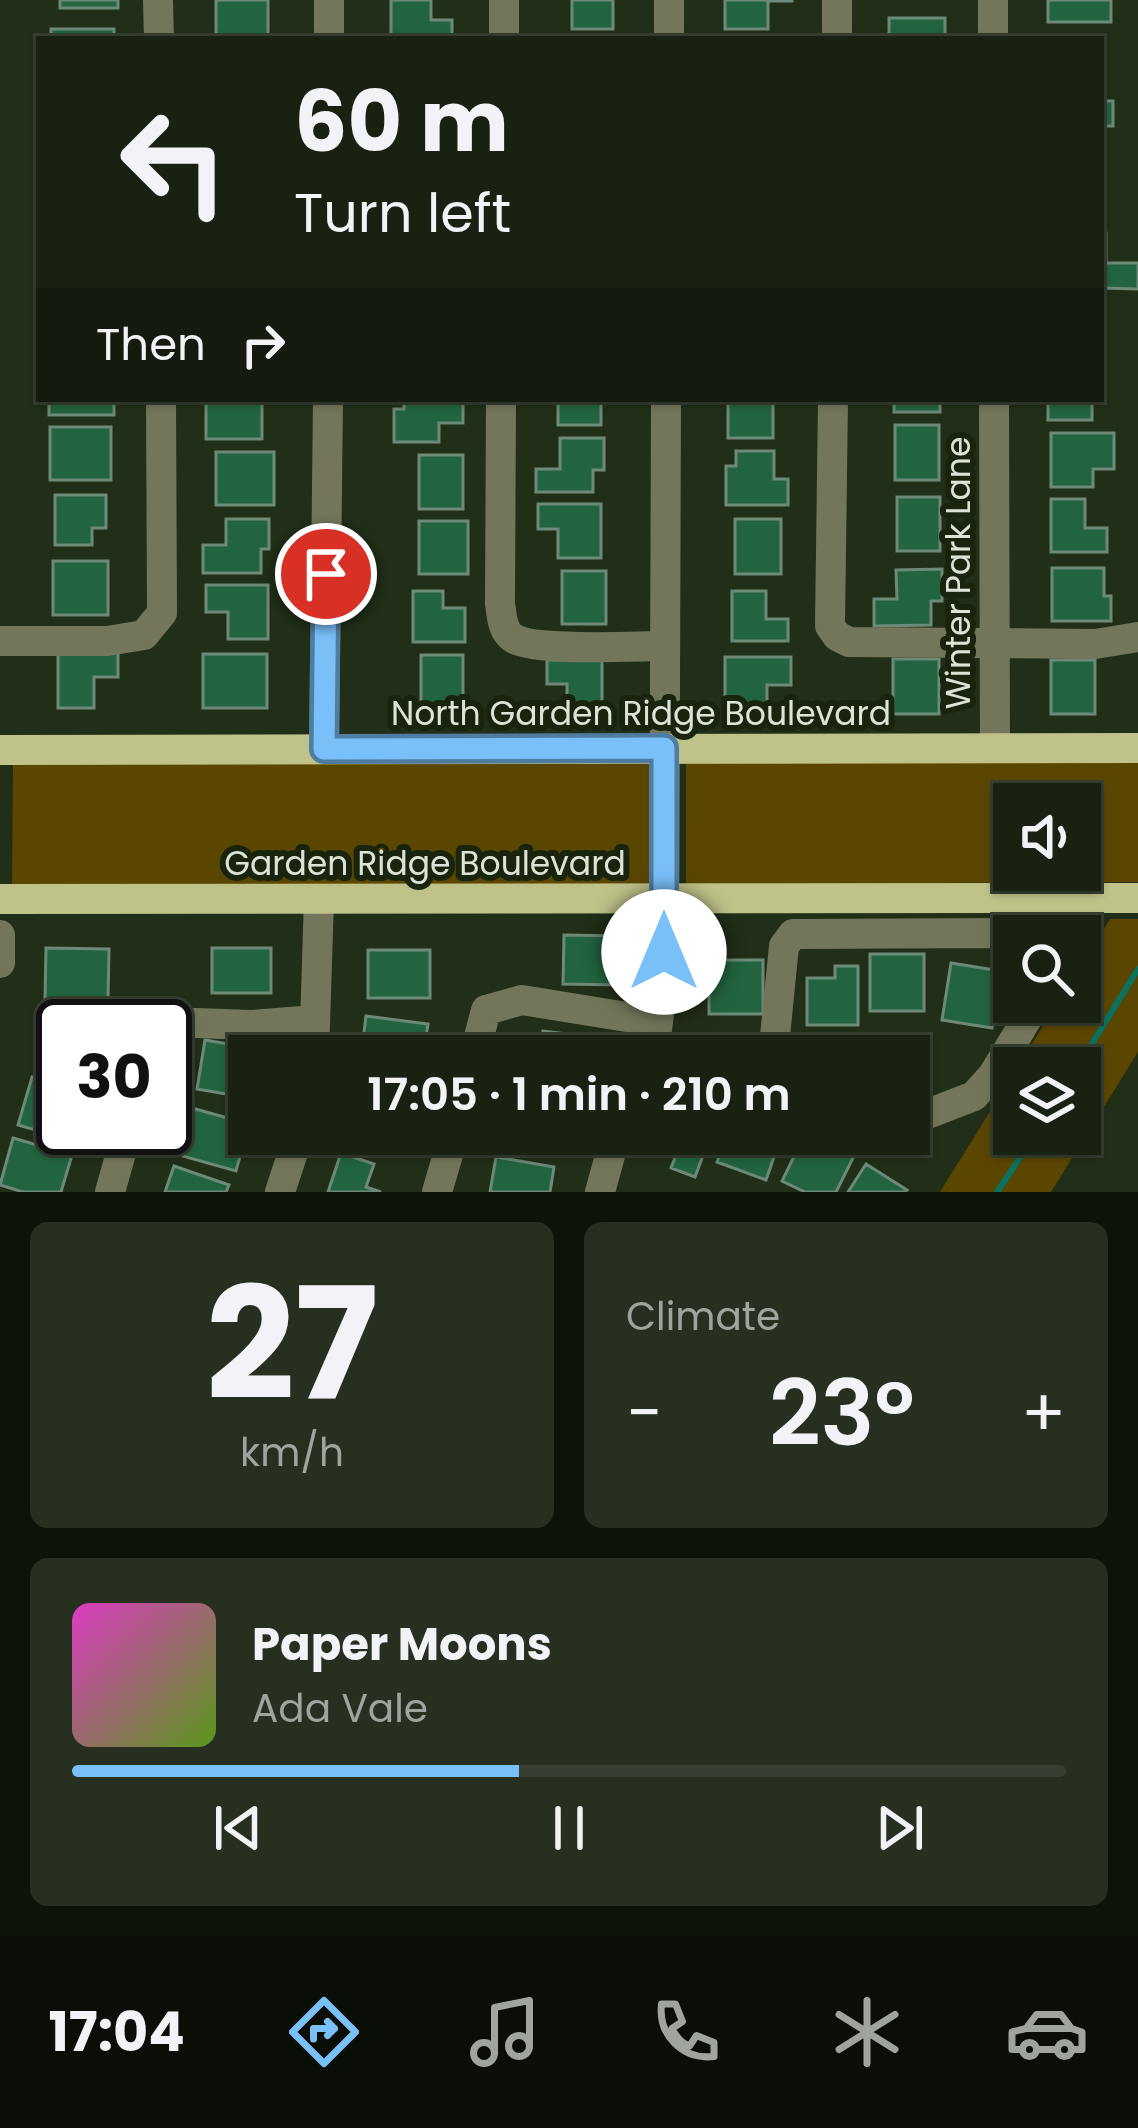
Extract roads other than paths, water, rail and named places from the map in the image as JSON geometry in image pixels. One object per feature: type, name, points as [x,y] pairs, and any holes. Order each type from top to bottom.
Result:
[{"type":"main road","name":"North Garden Ridge Boulevard","points":[[0,750],[1138,748]]},
{"type":"main road","name":"Garden Ridge Boulevard","points":[[0,899],[1138,898]]},
{"type":"street","points":[[158,0],[158,36]]},
{"type":"street","points":[[329,0],[329,36]]},
{"type":"street","points":[[504,0],[504,36]]},
{"type":"street","points":[[669,0],[669,36]]},
{"type":"street","points":[[837,0],[837,36]]},
{"type":"street","points":[[993,0],[993,36]]},
{"type":"street","points":[[0,641],[107,641],[144,635],[162,613],[161,402]]},
{"type":"street","points":[[324,749],[328,402]]},
{"type":"street","points":[[501,402],[500,604],[505,631],[516,641],[538,645],[664,646]]},
{"type":"street","points":[[654,1035],[664,978],[666,402]]},
{"type":"street","points":[[832,402],[830,626],[837,636],[850,642],[1095,644],[1138,637]]},
{"type":"street","name":"Winter Park Lane","points":[[994,402],[995,748]]},
{"type":"street","points":[[315,1035],[319,899]]},
{"type":"street","points":[[774,1035],[784,946],[793,934],[993,933]]},
{"type":"street","points":[[0,934],[0,963]]},
{"type":"street","points":[[479,1035],[486,1010],[522,1000],[633,1018],[643,1035]]},
{"type":"street","points":[[192,1023],[315,1020]]},
{"type":"street","points":[[930,1109],[974,1096],[994,1075],[1025,1023]]},
{"type":"street","points":[[110,1192],[120,1155]]},
{"type":"street","points":[[280,1192],[292,1155]]},
{"type":"street","points":[[437,1192],[448,1155]]},
{"type":"street","points":[[600,1192],[610,1155]]},
{"type":"waterway","points":[[1090,1047],[1138,969]]},
{"type":"waterway","points":[[997,1192],[1022,1155]]}]
